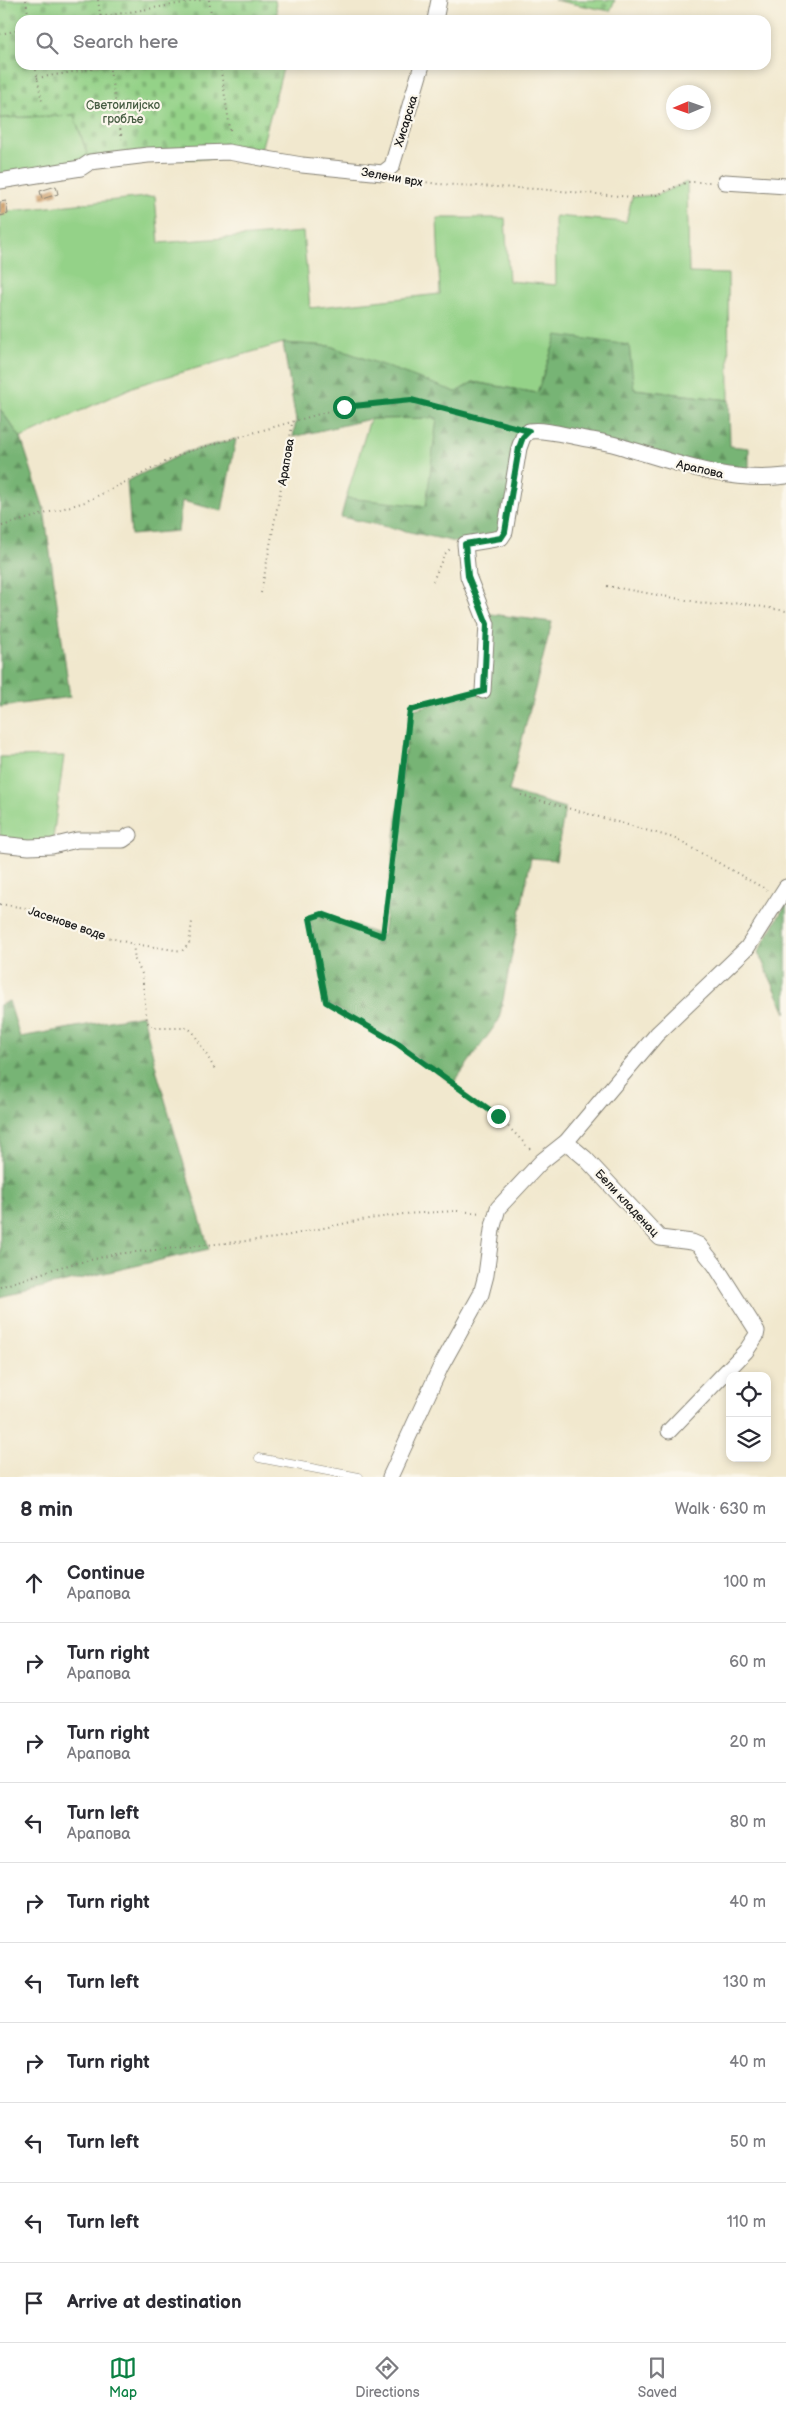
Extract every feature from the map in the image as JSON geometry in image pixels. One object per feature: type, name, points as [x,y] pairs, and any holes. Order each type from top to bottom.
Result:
[{"type":"street","points":[[436,15],[439,0]]},
{"type":"street","name":"Хисарска","points":[[383,173],[392,166],[421,70]]},
{"type":"street","name":"Зелени врх","points":[[0,181],[81,168],[90,162],[196,151],[228,152],[302,165],[383,173]]},
{"type":"street","points":[[725,182],[786,186]]},
{"type":"street","points":[[484,691],[487,624],[468,576],[465,544],[501,538],[505,532],[519,448],[523,437],[529,431]]},
{"type":"street","name":"Арапова","points":[[529,431],[545,431],[624,447],[713,474],[749,478],[786,476]]},
{"type":"street","points":[[0,844],[29,847],[52,846],[77,840],[123,840],[130,835]]},
{"type":"street","points":[[390,1477],[437,1374],[481,1294],[491,1252],[494,1216],[498,1208],[508,1195],[542,1161],[566,1142],[657,1034],[747,948],[783,892]]},
{"type":"street","name":"Бели кладенац","points":[[566,1142],[585,1158],[660,1238],[666,1241],[692,1242],[706,1252],[757,1331],[756,1336],[746,1351],[669,1431]]},
{"type":"lane","points":[[259,1458],[359,1477]]},
{"type":"path","points":[[26,0],[28,15]]},
{"type":"path","points":[[98,0],[100,15]]},
{"type":"path","points":[[118,15],[202,0]]},
{"type":"path","points":[[209,0],[211,15]]},
{"type":"path","points":[[0,34],[15,31]]},
{"type":"path","points":[[36,70],[42,102]]},
{"type":"path","points":[[37,78],[81,70]]},
{"type":"path","points":[[110,70],[122,139]]},
{"type":"path","points":[[221,70],[231,136]]},
{"type":"path","name":"Зелени врх","points":[[383,173],[406,181],[632,196],[657,195],[687,182],[725,182]]},
{"type":"path","name":"Арапова","points":[[261,593],[292,423],[344,407],[411,400],[529,431]]},
{"type":"path","points":[[2,526],[85,502],[186,452],[292,423]]},
{"type":"path","points":[[433,581],[444,555],[452,547],[465,544]]},
{"type":"path","points":[[608,586],[714,604],[741,603],[786,611]]},
{"type":"path","points":[[484,691],[410,710],[383,936],[322,914],[310,918],[326,1002],[398,1044],[498,1116],[542,1161]]},
{"type":"path","points":[[521,795],[674,838],[783,892]]},
{"type":"path","name":"Јасенове воде","points":[[0,904],[26,908],[86,931],[133,944],[182,951],[189,944],[192,922]]},
{"type":"path","points":[[133,944],[135,960],[142,974],[147,1022],[154,1028],[188,1028],[216,1071]]},
{"type":"path","points":[[0,1286],[89,1259],[143,1250],[269,1239],[298,1235],[361,1220],[404,1214],[466,1211],[494,1216]]},
{"type":"green space","name":"Светоилијско гробље","points":[[0,0],[275,0],[277,15],[15,15],[15,70],[283,70],[259,157],[90,162],[74,115],[0,118]]},
{"type":"green space","points":[[554,0],[615,0],[610,11]]},
{"type":"green space","points":[[74,115],[90,162],[0,181],[0,118]]},
{"type":"green space","points":[[687,182],[689,273],[728,274],[729,400],[634,389],[557,336],[537,393],[473,382],[456,393],[330,346],[283,343],[135,386],[21,438],[0,409],[0,212],[155,196],[159,243],[303,232],[310,308],[440,294],[437,218],[505,218],[509,281],[556,285],[555,216],[626,222],[632,197],[657,195]]},
{"type":"green space","points":[[557,335],[629,345],[634,389],[729,400],[730,446],[749,448],[749,477],[707,473],[624,447],[545,431],[529,431],[523,437],[519,448],[505,532],[501,538],[465,544],[341,517],[346,498],[426,506],[437,418],[370,419],[293,437],[296,421],[283,343],[330,346],[456,392],[473,382],[537,393]]},
{"type":"green space","points":[[0,409],[21,438],[44,509],[70,697],[0,707]]},
{"type":"green space","points":[[438,418],[427,507],[346,498],[370,419]]},
{"type":"green space","points":[[236,439],[222,511],[182,501],[178,531],[131,535],[127,481],[186,452]]},
{"type":"green space","points":[[786,476],[786,480],[758,478]]},
{"type":"green space","points":[[484,613],[552,622],[509,791],[565,808],[556,860],[531,858],[499,1020],[453,1084],[398,1045],[326,1002],[310,918],[322,914],[383,936],[410,710],[483,691]]},
{"type":"green space","points":[[64,756],[52,846],[0,844],[0,757]]},
{"type":"green space","points":[[786,904],[786,1013],[758,952]]},
{"type":"green space","points":[[9,1001],[20,1037],[143,1015],[158,1076],[209,1249],[0,1297],[0,1005]]},
{"type":"building","points":[[56,186],[58,194],[42,199],[40,191]]},
{"type":"building","points":[[6,201],[8,214],[0,216],[0,202]]},
{"type":"route","points":[[344,407],[411,400],[529,431],[523,437],[519,448],[505,532],[501,538],[465,544],[468,576],[475,598],[484,613],[487,624],[484,691],[410,710],[383,936],[322,914],[310,918],[326,1002],[398,1044],[498,1116]]}]
